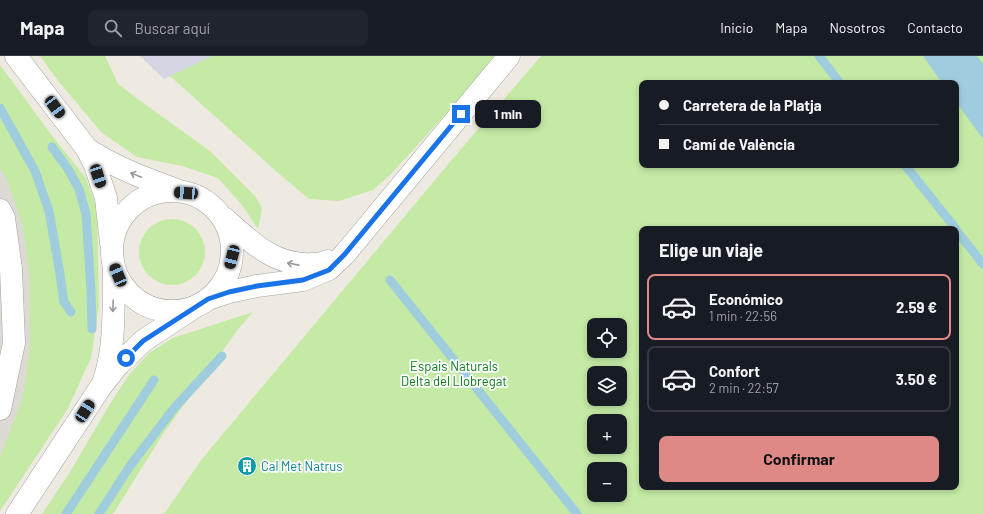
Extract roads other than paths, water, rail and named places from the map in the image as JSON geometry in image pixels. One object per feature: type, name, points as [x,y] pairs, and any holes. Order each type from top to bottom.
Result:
[{"type":"street","points":[[16,56],[87,149],[95,165],[106,198],[113,258],[121,283],[132,296],[145,305],[161,310],[178,311],[229,292],[257,286],[303,280],[329,270],[344,255],[510,56]]},
{"type":"street","points":[[87,149],[134,175],[202,199],[250,241],[280,260],[301,265],[324,263],[344,255]]},
{"type":"street","points":[[102,385],[109,366],[112,334],[113,258],[116,232],[124,217],[136,204],[151,195],[168,192],[186,193]]},
{"type":"street","points":[[0,210],[4,218],[11,270],[14,343],[0,409]]},
{"type":"street","points":[[17,514],[102,385],[117,366],[143,341],[201,303],[220,288],[228,273],[232,257],[232,241],[226,225],[216,210]]},
{"type":"water","points":[[923,56],[977,56],[983,64],[983,139],[959,106],[959,80],[940,80]]},
{"type":"waterway","points":[[819,56],[838,80]]},
{"type":"waterway","points":[[0,108],[35,171],[49,211],[64,302],[71,312]]},
{"type":"waterway","points":[[52,147],[68,169],[79,189],[86,214],[92,329]]},
{"type":"waterway","points":[[907,168],[954,226]]},
{"type":"waterway","points":[[959,234],[983,264]]},
{"type":"waterway","points":[[390,280],[577,514]]},
{"type":"waterway","points":[[99,514],[130,466],[175,407],[222,356]]},
{"type":"waterway","points":[[66,514],[154,380]]},
{"type":"place","name":"Cal Met Natrus","points":[[247,466]]},
{"type":"park label","name":"Espais Naturals Delta del Llobregat","points":[[454,374]]}]
